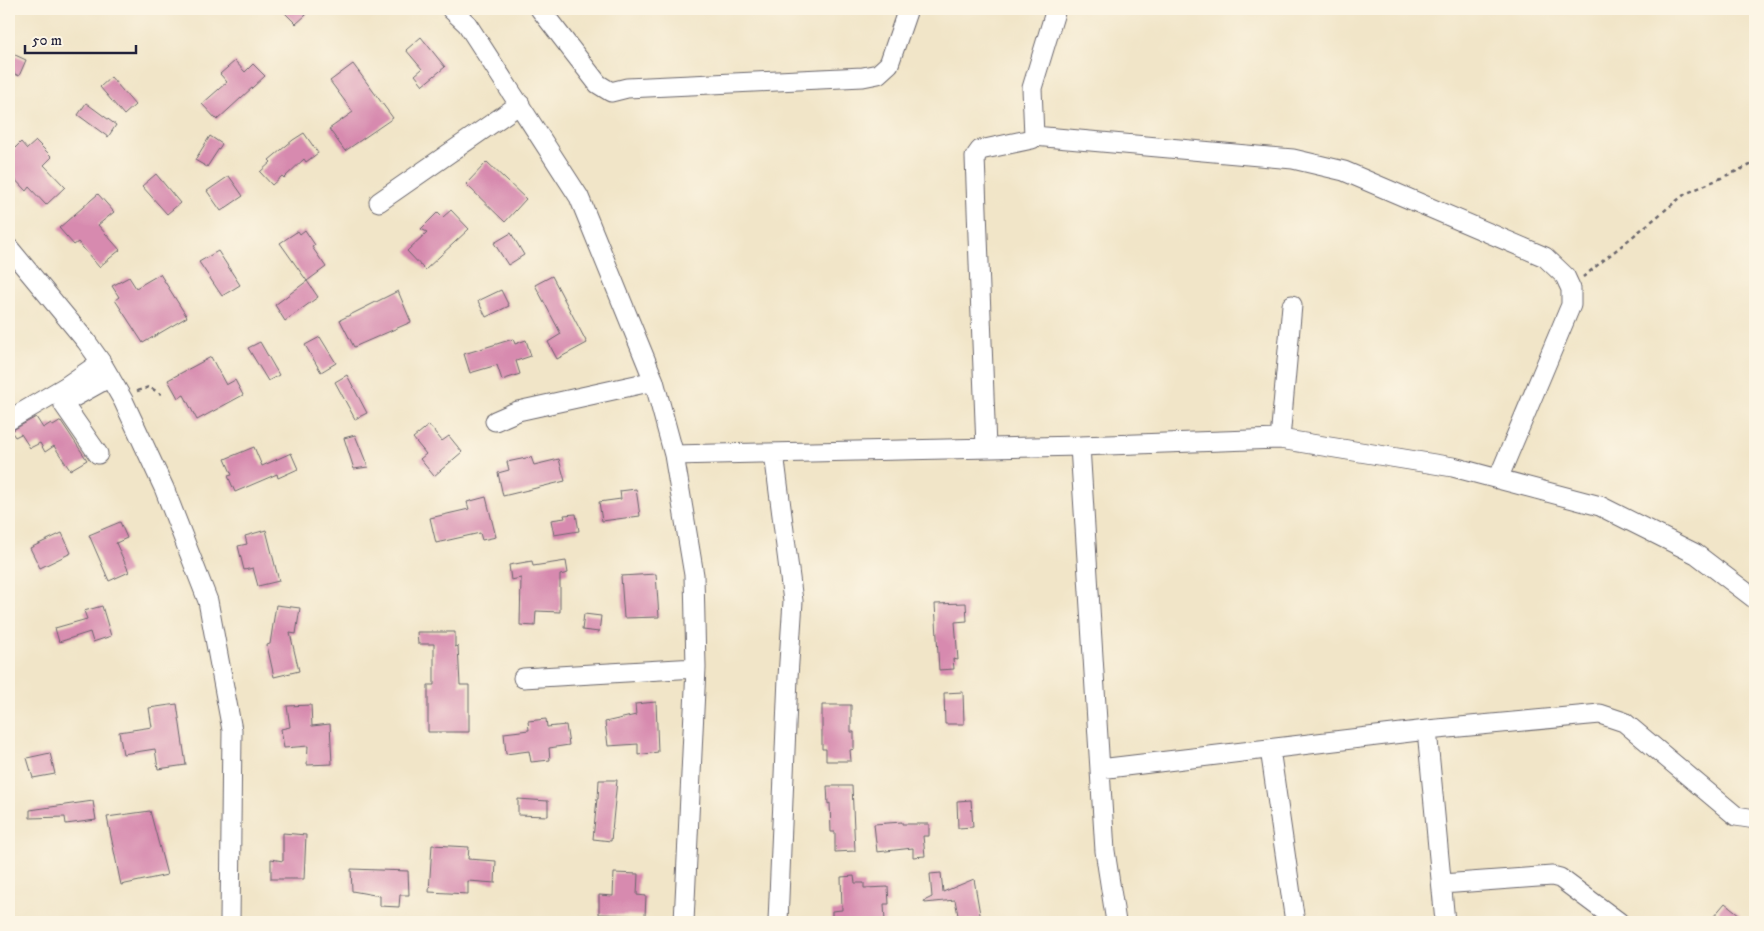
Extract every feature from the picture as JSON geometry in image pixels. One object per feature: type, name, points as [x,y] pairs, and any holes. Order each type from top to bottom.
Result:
[{"type":"street","points":[[451,9],[467,24],[579,197],[654,380],[674,455],[694,575],[696,668],[684,922]]},
{"type":"street","points":[[540,9],[598,84],[611,92],[627,88],[878,74],[890,64],[908,9]]},
{"type":"street","points":[[1034,136],[1032,88],[1056,9]]},
{"type":"street","points":[[379,202],[520,104]]},
{"type":"street","points":[[986,448],[975,157],[980,150],[1032,139],[1034,136],[1293,159],[1344,171],[1545,258],[1565,276],[1571,289],[1571,305],[1498,479]]},
{"type":"street","points":[[9,248],[86,341],[123,400],[164,488],[208,601],[232,730],[230,922]]},
{"type":"street","points":[[1280,438],[1292,305]]},
{"type":"street","points":[[9,420],[65,387],[84,372],[105,370]]},
{"type":"street","points":[[98,454],[64,405],[67,400],[105,370]]},
{"type":"street","points":[[495,421],[518,411],[654,380]]},
{"type":"street","points":[[674,455],[1080,446],[1280,438],[1452,467],[1600,506],[1696,554],[1755,599]]},
{"type":"street","points":[[1080,446],[1105,851],[1116,922]]},
{"type":"street","points":[[774,453],[794,601],[789,668],[778,922]]},
{"type":"street","points":[[523,678],[696,668]]},
{"type":"street","points":[[1100,769],[1427,730],[1600,714],[1624,722],[1736,816],[1755,819]]},
{"type":"street","points":[[1427,730],[1446,922]]},
{"type":"street","points":[[1270,749],[1295,922]]},
{"type":"street","points":[[1442,884],[1552,876],[1560,878],[1619,922]]},
{"type":"path","points":[[1571,289],[1685,194],[1755,163]]},
{"type":"path","points":[[123,400],[140,389],[149,387],[161,394]]},
{"type":"building","points":[[281,9],[300,9],[306,15],[296,24]]},
{"type":"building","points":[[421,37],[445,67],[423,85],[415,75],[422,69],[406,50]]},
{"type":"building","points":[[13,54],[26,60],[19,76],[9,71],[9,64]]},
{"type":"building","points":[[235,61],[245,72],[253,64],[265,76],[217,120],[202,104],[227,82],[220,74]]},
{"type":"building","points":[[353,64],[393,118],[345,151],[329,129],[353,112],[330,81]]},
{"type":"building","points":[[111,77],[135,105],[124,115],[100,87]]},
{"type":"building","points":[[86,103],[116,125],[108,137],[78,115]]},
{"type":"building","points":[[304,133],[318,153],[306,162],[304,159],[284,178],[282,176],[272,185],[260,172],[271,162],[269,160]]},
{"type":"building","points":[[210,136],[222,144],[207,167],[195,160]]},
{"type":"building","points":[[36,141],[52,157],[44,165],[65,187],[46,205],[29,187],[26,191],[9,173],[9,154],[21,142],[27,149]]},
{"type":"building","points":[[487,162],[526,199],[505,222],[466,184]]},
{"type":"building","points":[[156,174],[180,203],[167,214],[142,186]]},
{"type":"building","points":[[229,176],[243,196],[221,211],[207,191]]},
{"type":"building","points":[[98,194],[114,212],[98,225],[120,250],[99,267],[78,242],[74,245],[59,228]]},
{"type":"building","points":[[451,210],[469,229],[425,270],[407,251],[427,232],[421,229],[438,212],[443,217]]},
{"type":"building","points":[[305,230],[315,245],[312,247],[326,267],[307,281],[280,243],[298,231],[300,234]]},
{"type":"building","points":[[511,233],[524,255],[508,265],[494,243]]},
{"type":"building","points":[[218,251],[240,285],[222,296],[199,262]]},
{"type":"building","points":[[160,274],[187,317],[143,343],[115,300],[119,297],[112,286],[129,277],[136,288]]},
{"type":"building","points":[[552,276],[587,343],[557,359],[548,342],[561,334],[535,285]]},
{"type":"building","points":[[307,281],[318,297],[285,321],[275,305]]},
{"type":"building","points":[[501,290],[509,306],[486,317],[478,301]]},
{"type":"building","points":[[398,291],[411,322],[354,347],[340,320]]},
{"type":"building","points":[[320,337],[336,363],[321,372],[305,345]]},
{"type":"building","points":[[513,339],[515,344],[526,340],[531,356],[516,361],[520,374],[502,380],[497,365],[470,373],[464,354]]},
{"type":"building","points":[[260,342],[279,375],[268,381],[248,348]]},
{"type":"building","points":[[211,357],[226,385],[235,380],[243,395],[197,420],[184,395],[178,398],[168,380]]},
{"type":"building","points":[[347,375],[367,413],[355,419],[335,382]]},
{"type":"building","points":[[36,417],[43,428],[51,423],[53,426],[61,421],[87,460],[70,470],[54,446],[45,452],[40,443],[30,448],[21,434],[15,437],[11,431]]},
{"type":"building","points":[[429,425],[442,441],[449,436],[462,452],[434,476],[420,459],[426,454],[413,438]]},
{"type":"building","points":[[355,435],[368,467],[354,469],[344,438]]},
{"type":"building","points":[[254,447],[262,466],[291,453],[298,469],[278,478],[277,474],[235,492],[228,476],[232,475],[225,459]]},
{"type":"building","points":[[531,457],[534,465],[559,459],[565,481],[503,496],[498,473],[509,470],[507,462]]},
{"type":"building","points":[[636,489],[640,516],[602,521],[599,502],[621,499],[620,491]]},
{"type":"building","points":[[486,497],[496,537],[482,540],[480,533],[436,543],[430,518],[469,509],[467,502]]},
{"type":"building","points":[[576,514],[579,531],[554,535],[551,520],[565,518],[564,515]]},
{"type":"building","points":[[120,522],[127,538],[116,543],[129,572],[109,581],[89,535]]},
{"type":"building","points":[[266,530],[279,581],[258,586],[253,568],[244,570],[238,546],[247,544],[245,536]]},
{"type":"building","points":[[62,533],[71,553],[40,568],[30,548]]},
{"type":"building","points":[[532,561],[533,566],[566,561],[568,573],[560,575],[560,612],[536,611],[535,626],[520,625],[521,578],[511,580],[509,565]]},
{"type":"building","points":[[656,574],[659,617],[624,618],[621,576]]},
{"type":"building","points":[[966,603],[967,621],[955,622],[958,660],[953,659],[954,669],[939,670],[935,604]]},
{"type":"building","points":[[276,605],[300,608],[296,634],[290,633],[299,671],[274,677],[267,645],[270,644]]},
{"type":"building","points":[[102,606],[111,636],[93,642],[90,632],[59,642],[55,628],[87,619],[84,611]]},
{"type":"building","points":[[584,614],[601,616],[599,632],[582,630]]},
{"type":"building","points":[[417,632],[455,632],[455,647],[458,646],[460,685],[469,685],[469,732],[428,732],[428,685],[434,685],[434,644],[418,644]]},
{"type":"building","points":[[963,692],[964,724],[945,724],[944,693]]},
{"type":"building","points":[[656,702],[658,752],[638,755],[638,744],[608,746],[605,722],[636,715],[635,704]]},
{"type":"building","points":[[177,704],[186,765],[158,769],[155,749],[123,754],[119,732],[152,727],[149,708]]},
{"type":"building","points":[[311,705],[312,726],[330,724],[332,764],[307,765],[308,746],[284,748],[281,729],[290,727],[287,706]]},
{"type":"building","points":[[822,705],[851,705],[851,732],[854,732],[854,749],[850,750],[851,761],[826,761],[826,749],[822,749]]},
{"type":"building","points":[[546,719],[547,727],[566,725],[569,745],[549,748],[550,760],[531,762],[529,751],[506,754],[504,733],[529,730],[528,721]]},
{"type":"building","points":[[50,753],[55,774],[33,778],[27,758]]},
{"type":"building","points":[[599,780],[617,780],[611,841],[593,839]]},
{"type":"building","points":[[827,786],[852,786],[855,851],[835,852],[835,832],[831,832],[830,803],[828,804]]},
{"type":"building","points":[[518,799],[548,801],[548,816],[518,815]]},
{"type":"building","points":[[971,800],[973,827],[958,828],[957,801]]},
{"type":"building","points":[[93,801],[96,820],[66,824],[65,817],[30,818],[30,810]]},
{"type":"building","points":[[150,811],[167,875],[121,885],[107,817]]},
{"type":"building","points":[[902,822],[902,824],[929,824],[929,836],[923,836],[925,856],[913,857],[913,848],[877,852],[874,824]]},
{"type":"building","points":[[283,833],[306,835],[304,879],[271,879],[271,859],[283,861]]},
{"type":"building","points":[[432,845],[469,847],[468,859],[496,861],[495,883],[468,881],[468,894],[429,892]]},
{"type":"building","points":[[351,869],[408,871],[409,895],[400,895],[399,907],[380,906],[380,896],[352,891]]},
{"type":"building","points":[[614,873],[638,874],[637,895],[646,896],[645,916],[599,914],[599,895],[613,896]]},
{"type":"building","points":[[941,873],[943,892],[974,879],[981,920],[959,920],[955,900],[925,903],[924,901],[932,897],[930,874]]},
{"type":"building","points":[[854,876],[855,883],[864,883],[864,888],[888,887],[889,904],[884,904],[885,922],[832,922],[832,911],[842,910],[841,877]]},
{"type":"building","points":[[1725,903],[1740,915],[1734,922],[1722,922],[1714,916]]}]
